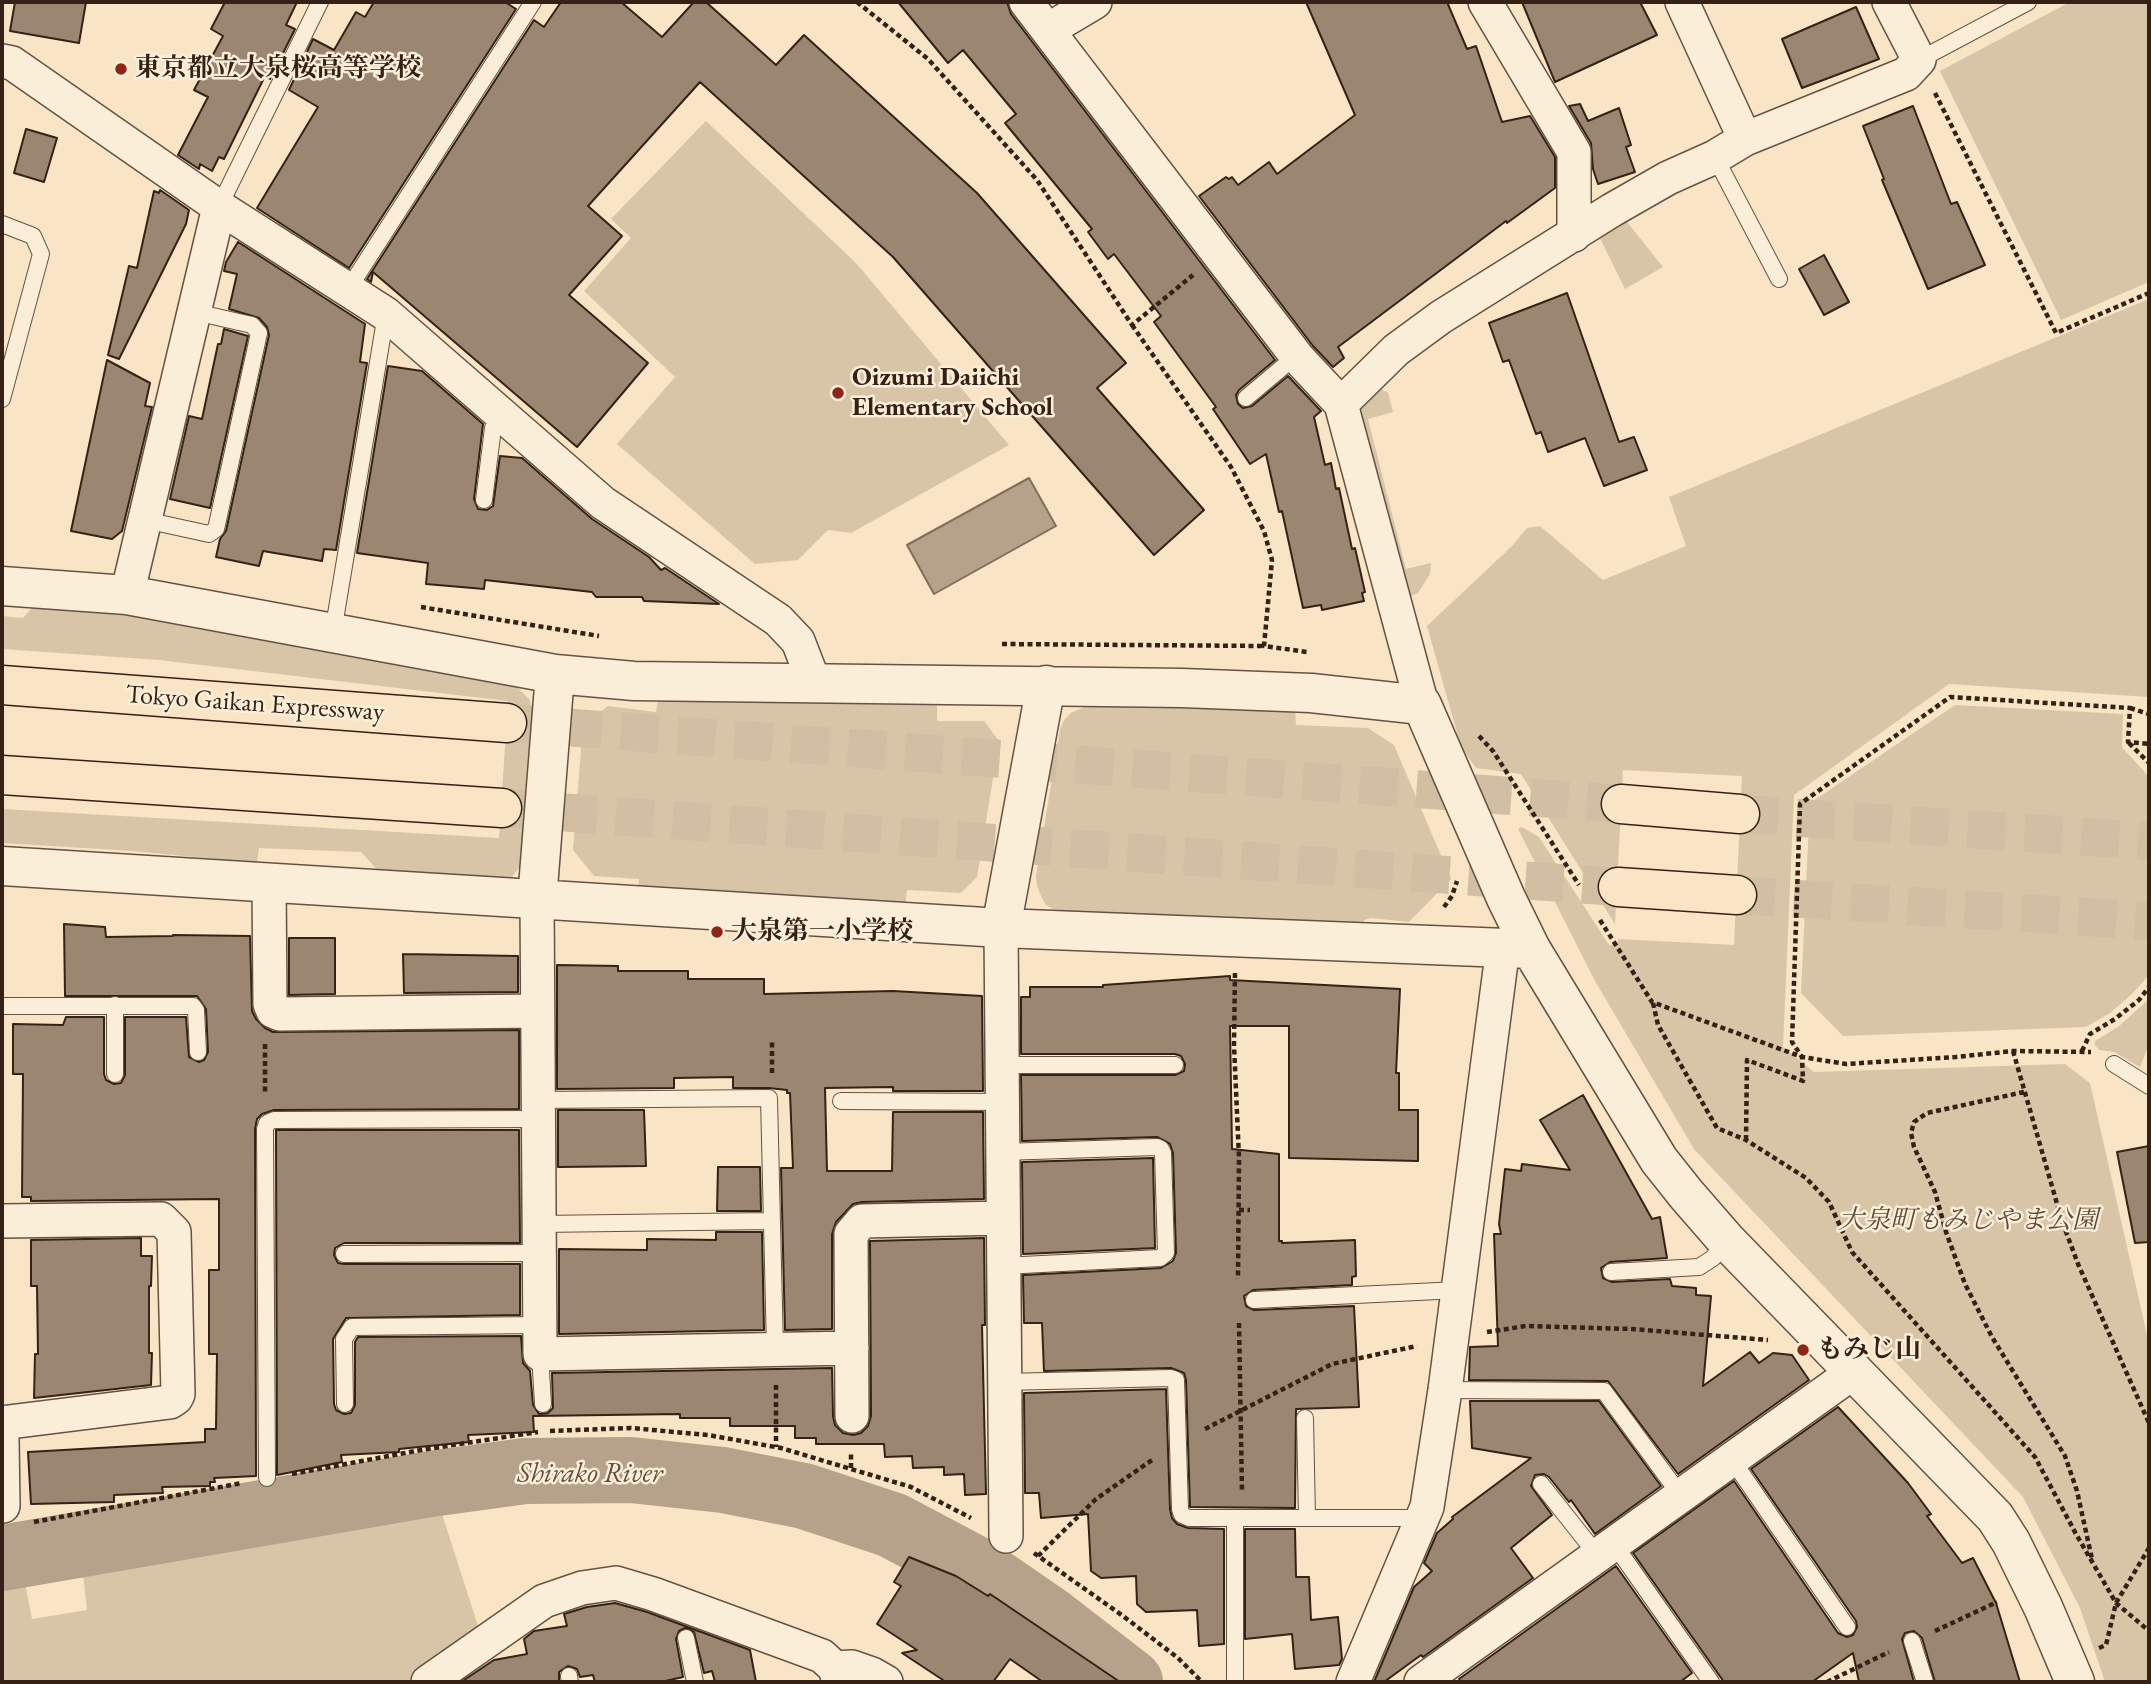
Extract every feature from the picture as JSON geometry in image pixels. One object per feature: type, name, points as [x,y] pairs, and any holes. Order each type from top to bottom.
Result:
[{"type":"highway","name":"Tokyo Gaikan Expressway","points":[[2,685],[507,723]]},
{"type":"highway","points":[[2,775],[502,808]]},
{"type":"highway","points":[[1621,804],[1740,814]]},
{"type":"highway","points":[[1605,898],[1737,895]]},
{"type":"street","points":[[1026,2],[1297,355],[1341,404],[1422,705],[1506,898],[1517,948],[1660,1160],[1686,1194],[1726,1240],[1995,1517],[2011,1542],[2043,1607],[2075,1682]]},
{"type":"street","points":[[1048,30],[1095,2]]},
{"type":"street","points":[[1485,2],[1574,152],[1574,235]]},
{"type":"street","points":[[1682,2],[1745,139]]},
{"type":"street","points":[[1341,404],[1396,350],[1441,317],[1668,178],[1715,158],[1745,139],[1906,74],[1919,60],[1889,2]]},
{"type":"street","points":[[2,61],[12,63],[219,207],[386,314],[603,503],[778,620],[798,641],[816,685]]},
{"type":"street","points":[[127,595],[219,207]]},
{"type":"street","points":[[2,586],[127,595],[555,674],[634,681],[816,685],[1046,685],[1311,693],[1422,705]]},
{"type":"street","points":[[555,674],[537,900],[540,1340],[775,1349],[852,1348]]},
{"type":"street","points":[[1006,1536],[1001,928],[1046,685]]},
{"type":"street","points":[[2,866],[1001,928],[1517,948]]},
{"type":"street","points":[[269,882],[270,1004],[273,1011],[280,1014],[537,1011]]},
{"type":"street","points":[[1353,1682],[1423,1518],[1433,1474],[1450,1339],[1517,948]]},
{"type":"street","points":[[852,1416],[851,1234],[862,1221],[1003,1217]]},
{"type":"street","points":[[2,1221],[161,1219],[174,1232],[178,1394],[170,1402],[2,1423]]},
{"type":"street","points":[[1433,1679],[1606,1550],[1855,1371]]},
{"type":"street","points":[[2,1440],[3,1506]]},
{"type":"street","points":[[428,1682],[544,1601],[582,1588],[616,1583],[822,1656],[837,1675],[852,1667],[886,1682]]},
{"type":"lane","points":[[219,207],[320,2]]},
{"type":"lane","points":[[347,291],[533,2]]},
{"type":"lane","points":[[1919,60],[2028,2]]},
{"type":"lane","points":[[1715,158],[1779,279]]},
{"type":"lane","points":[[2,224],[33,236],[41,254],[2,398]]},
{"type":"lane","points":[[145,520],[209,534],[216,529],[259,333],[252,326],[195,312]]},
{"type":"lane","points":[[333,632],[386,314]]},
{"type":"lane","points":[[1246,398],[1297,355]]},
{"type":"lane","points":[[484,500],[494,428],[503,415]]},
{"type":"lane","points":[[115,1005],[115,1074]]},
{"type":"lane","points":[[2,1006],[193,1006],[196,1010],[198,1052]]},
{"type":"lane","points":[[2114,1063],[2149,1086]]},
{"type":"lane","points":[[1002,1065],[1175,1065]]},
{"type":"lane","points":[[267,1478],[265,1129],[267,1123],[274,1119],[769,1098],[775,1349]]},
{"type":"lane","points":[[841,1101],[1003,1102]]},
{"type":"lane","points":[[1002,1152],[1161,1149],[1166,1253],[1160,1258],[1003,1266]]},
{"type":"lane","points":[[344,1254],[771,1220]]},
{"type":"lane","points":[[1611,1272],[1699,1267],[1713,1258],[1726,1240]]},
{"type":"lane","points":[[1254,1300],[1458,1290]]},
{"type":"lane","points":[[345,1404],[344,1339],[352,1327],[540,1340],[543,1405]]},
{"type":"lane","points":[[1004,1382],[1176,1380],[1182,1515],[1189,1518],[1423,1518]]},
{"type":"lane","points":[[1445,1390],[1604,1391],[1681,1496]]},
{"type":"lane","points":[[1305,1418],[1307,1518]]},
{"type":"lane","points":[[1732,1461],[1847,1627]]},
{"type":"lane","points":[[1541,1484],[1606,1550],[1711,1682]]},
{"type":"lane","points":[[1235,1682],[1239,1518]]},
{"type":"lane","points":[[686,1638],[695,1682]]},
{"type":"lane","points":[[1912,1641],[1925,1682]]},
{"type":"path","points":[[856,2],[928,59],[1037,180],[1132,325],[1231,467],[1264,531],[1272,560],[1264,646]]},
{"type":"path","points":[[1919,60],[2056,332],[2149,293]]},
{"type":"path","points":[[1132,325],[1219,254]]},
{"type":"path","points":[[408,605],[612,639]]},
{"type":"path","points":[[1001,644],[1264,646],[1318,653]]},
{"type":"path","points":[[1746,1140],[1747,1060],[1803,1081],[1802,1057],[1792,1042],[1800,803],[1950,697],[2130,708],[2149,714]]},
{"type":"path","points":[[2130,708],[2128,742],[2149,764]]},
{"type":"path","points":[[1474,731],[1493,751],[1580,887]]},
{"type":"path","points":[[2128,742],[2149,744]]},
{"type":"path","points":[[1442,909],[1458,883],[1452,870]]},
{"type":"path","points":[[1605,898],[1652,1002],[1658,1025],[1717,1128],[1746,1140],[1806,1178],[1829,1202],[1852,1252],[2035,1457],[2116,1603],[2149,1631]]},
{"type":"path","points":[[1235,968],[1239,1290]]},
{"type":"path","points":[[2082,1051],[2090,1034],[2139,1000],[2149,987]]},
{"type":"path","points":[[2139,1000],[2149,1001]]},
{"type":"path","points":[[1652,1002],[1802,1057],[1846,1064],[2013,1051],[2089,1051],[2114,1063]]},
{"type":"path","points":[[267,1123],[265,1020],[273,1011]]},
{"type":"path","points":[[2013,1051],[2066,1232],[2149,1423]]},
{"type":"path","points":[[2024,1092],[1927,1113],[1914,1122],[1911,1133],[1914,1147],[1935,1192],[1965,1284],[2018,1382],[2065,1456],[2077,1491],[2094,1566]]},
{"type":"path","points":[[1239,1210],[1251,1210]]},
{"type":"path","points":[[1239,1314],[1239,1518]]},
{"type":"path","points":[[1038,1556],[1096,1499],[1178,1444],[1332,1364],[1526,1326],[1632,1329],[1781,1340]]},
{"type":"path","points":[[775,1349],[776,1447]]},
{"type":"path","points":[[31,1523],[421,1450],[544,1431],[631,1428],[708,1435],[776,1447],[911,1487],[1006,1536],[1038,1556],[1134,1624],[1178,1658],[1202,1682]]},
{"type":"path","points":[[2109,1637],[2116,1603],[2149,1548]]},
{"type":"green space","points":[[2070,2],[2149,2],[2149,282],[2061,320],[1940,71]]},
{"type":"green space","points":[[706,121],[856,263],[1009,445],[851,533],[828,530],[798,560],[755,564],[617,444],[675,377],[584,291],[631,238],[611,219]]},
{"type":"green space","points":[[1623,217],[1663,267],[1625,289],[1597,232]]},
{"type":"green space","name":"大泉町もみじやま公園","points":[[2149,299],[2149,697],[1949,684],[1794,795],[1783,1047],[1814,1072],[2065,1064],[2090,1083],[2149,1344],[2149,1682],[2105,1682],[2080,1608],[2023,1497],[1694,1149],[1595,981],[1518,829],[1522,827],[1539,837],[1609,945],[1618,945],[1618,939],[1734,945],[1742,776],[1623,770],[1615,924],[1521,774],[1476,768],[1461,747],[1427,626],[1512,546],[1527,528],[1540,526],[1603,580],[1686,546],[1669,497]]},
{"type":"green space","points":[[1378,387],[1388,393],[1393,412],[1368,419],[1406,569],[1431,563],[1430,574],[1418,593],[1411,596],[1408,595],[1358,413]]},
{"type":"green space","points":[[38,601],[127,611],[513,683],[530,700],[532,713],[525,849],[519,868],[511,878],[502,880],[381,874],[361,852],[259,848],[257,863],[133,851],[2,843],[2,809],[499,838],[508,701],[159,660],[2,649],[2,616],[23,618]]},
{"type":"green space","points":[[658,700],[937,704],[937,721],[984,721],[999,741],[977,877],[961,893],[907,890],[905,907],[638,890],[639,879],[594,876],[573,850],[583,725],[608,706],[656,712]]},
{"type":"green space","points":[[1089,705],[1295,711],[1296,725],[1368,728],[1394,745],[1451,879],[1409,922],[1371,918],[1364,920],[1362,926],[1066,912],[1053,909],[1046,905],[1041,896],[1036,876],[1060,730],[1071,713]]},
{"type":"green space","points":[[1955,705],[2123,714],[2122,747],[2149,777],[2149,975],[2110,1013],[2086,1027],[1843,1036],[1801,993],[1810,803]]},
{"type":"green space","points":[[2149,999],[2149,1044],[2140,1067],[2114,1052],[2099,1050],[2095,1041],[2118,1027]]},
{"type":"green space","points":[[440,1508],[479,1629],[406,1682],[2,1682],[2,1586],[25,1582],[32,1619],[87,1610],[83,1574],[169,1555]]},
{"type":"shaded area","points":[[1029,478],[1056,526],[934,594],[907,545]]},
{"type":"building","points":[[15,2],[86,2],[79,43],[10,31]]},
{"type":"building","points":[[225,2],[297,2],[286,25],[295,29],[270,79],[265,76],[224,159],[219,157],[212,171],[200,164],[199,169],[178,155],[208,97],[194,90],[223,36],[211,29]]},
{"type":"building","points":[[374,2],[505,2],[516,9],[349,268],[257,208],[318,107],[289,90],[313,39],[334,50],[356,12],[365,17]]},
{"type":"building","points":[[561,2],[621,2],[662,37],[694,2],[706,2],[776,65],[804,35],[977,193],[1126,363],[1097,388],[1204,510],[1154,555],[893,257],[700,82],[588,206],[622,236],[569,295],[648,363],[577,447],[373,272],[371,282],[367,279],[534,20],[544,27]]},
{"type":"building","points":[[898,2],[1007,2],[1011,14],[1275,360],[1239,390],[1236,395],[1238,404],[1243,408],[1252,406],[1288,376],[1321,411],[1314,417],[1325,465],[1331,463],[1336,489],[1339,488],[1352,549],[1355,548],[1365,592],[1362,593],[1364,601],[1322,610],[1321,605],[1303,608],[1282,511],[1279,512],[1266,454],[1250,464],[1213,409],[1216,407],[1154,322],[1161,316],[1114,254],[1108,259],[1088,232],[1092,229],[1005,123],[1016,114],[963,50],[948,63]]},
{"type":"building","points":[[1306,2],[1447,2],[1467,49],[1476,46],[1502,122],[1530,116],[1555,157],[1555,188],[1507,223],[1506,221],[1338,347],[1344,358],[1333,367],[1313,346],[1199,196],[1226,177],[1232,177],[1238,185],[1269,162],[1277,174],[1355,115]]},
{"type":"building","points":[[1522,2],[1640,2],[1657,35],[1555,82]]},
{"type":"building","points":[[1856,7],[1879,59],[1802,88],[1782,39]]},
{"type":"building","points":[[1580,104],[1588,121],[1619,108],[1631,145],[1626,147],[1635,172],[1598,184],[1593,169],[1591,143],[1569,106]]},
{"type":"building","points":[[1913,106],[1951,204],[1957,202],[1985,265],[1928,289],[1882,180],[1884,179],[1863,126]]},
{"type":"building","points":[[26,129],[57,138],[44,182],[14,173]]},
{"type":"building","points":[[160,190],[189,210],[186,224],[119,359],[108,355],[129,266],[137,268],[154,191],[159,193]]},
{"type":"building","points":[[238,242],[365,324],[360,362],[367,363],[336,550],[324,549],[322,561],[263,551],[259,566],[216,557],[220,539],[226,531],[269,335],[267,327],[259,318],[229,309],[237,274],[224,271],[226,262]]},
{"type":"building","points":[[1824,255],[1849,302],[1824,315],[1799,269]]},
{"type":"building","points":[[1567,293],[1619,442],[1634,437],[1647,470],[1604,486],[1585,438],[1548,452],[1541,432],[1536,434],[1509,360],[1503,362],[1489,323]]},
{"type":"building","points":[[224,329],[248,336],[210,508],[170,499],[189,416],[202,419],[218,344],[221,344]]},
{"type":"building","points":[[107,360],[150,383],[145,406],[152,407],[122,531],[112,539],[71,531]]},
{"type":"building","points":[[388,366],[422,371],[483,424],[474,499],[478,509],[487,510],[493,506],[500,456],[522,458],[592,519],[649,557],[661,570],[665,568],[719,604],[644,601],[642,597],[596,597],[592,592],[485,580],[484,589],[426,584],[428,563],[357,553]]},
{"type":"building","points":[[64,924],[105,927],[106,937],[250,936],[252,1011],[265,1028],[273,1032],[519,1030],[519,1109],[274,1110],[257,1119],[256,1476],[214,1478],[215,1482],[210,1482],[210,1486],[162,1487],[163,1493],[114,1495],[114,1502],[31,1504],[28,1452],[205,1442],[205,1429],[216,1429],[217,1354],[209,1354],[209,1270],[219,1270],[219,1199],[31,1201],[31,1197],[22,1197],[23,1074],[13,1074],[13,1024],[63,1025],[66,1017],[104,1017],[104,1074],[106,1080],[114,1084],[121,1083],[125,1075],[125,1017],[186,1017],[189,1057],[199,1062],[204,1060],[208,1052],[206,1009],[197,996],[65,996]]},
{"type":"building","points":[[289,938],[335,938],[335,994],[289,995]]},
{"type":"building","points":[[403,954],[518,956],[518,992],[404,993]]},
{"type":"building","points":[[557,965],[618,966],[618,971],[688,971],[688,979],[764,979],[764,994],[893,991],[982,996],[983,1091],[893,1091],[893,1087],[825,1088],[827,1171],[892,1171],[893,1112],[983,1112],[984,1199],[853,1204],[836,1222],[832,1234],[832,1329],[785,1330],[781,1168],[793,1168],[790,1093],[787,1093],[787,1090],[769,1088],[733,1088],[733,1077],[674,1078],[674,1088],[557,1089]]},
{"type":"building","points":[[1230,976],[1230,980],[1400,989],[1396,1073],[1399,1073],[1399,1110],[1418,1110],[1418,1161],[1289,1158],[1289,1026],[1230,1026],[1232,1149],[1279,1154],[1279,1241],[1355,1240],[1356,1276],[1352,1277],[1352,1285],[1253,1290],[1244,1296],[1246,1306],[1254,1310],[1354,1306],[1359,1407],[1296,1409],[1295,1508],[1190,1507],[1184,1373],[1171,1368],[1044,1371],[1042,1323],[1024,1323],[1023,1275],[1161,1268],[1173,1261],[1176,1253],[1173,1153],[1170,1144],[1157,1137],[1022,1141],[1021,1075],[1175,1075],[1184,1071],[1185,1064],[1181,1056],[1175,1054],[1021,1054],[1021,997],[1030,997],[1030,987],[1103,987]]},
{"type":"building","points":[[1583,1095],[1652,1219],[1660,1217],[1667,1258],[1610,1262],[1601,1268],[1603,1278],[1612,1282],[1670,1279],[1672,1286],[1696,1288],[1696,1295],[1711,1296],[1703,1386],[1750,1352],[1759,1363],[1773,1353],[1792,1355],[1809,1380],[1678,1474],[1608,1381],[1469,1380],[1470,1347],[1498,1346],[1494,1234],[1501,1234],[1499,1224],[1505,1169],[1521,1171],[1522,1164],[1570,1170],[1540,1120]]},
{"type":"building","points":[[558,1110],[644,1110],[646,1166],[558,1167]]},
{"type":"building","points":[[276,1130],[519,1130],[520,1243],[344,1243],[335,1248],[334,1255],[338,1263],[344,1264],[520,1264],[520,1315],[346,1318],[333,1339],[334,1404],[336,1410],[344,1414],[351,1413],[355,1405],[355,1342],[358,1337],[521,1336],[523,1363],[530,1371],[533,1405],[539,1414],[548,1413],[553,1408],[552,1373],[832,1368],[835,1425],[843,1433],[861,1433],[868,1426],[871,1416],[870,1241],[984,1238],[985,1325],[982,1325],[986,1494],[965,1495],[964,1474],[944,1475],[944,1467],[913,1468],[912,1456],[885,1457],[884,1444],[816,1444],[816,1438],[795,1438],[795,1426],[730,1426],[730,1418],[680,1418],[680,1414],[533,1416],[534,1432],[468,1435],[469,1442],[399,1449],[399,1452],[341,1455],[342,1462],[277,1475]]},
{"type":"building","points":[[2149,1146],[2149,1242],[2135,1243],[2117,1152]]},
{"type":"building","points":[[1153,1158],[1155,1248],[1023,1254],[1022,1162]]},
{"type":"building","points":[[718,1167],[760,1167],[761,1211],[717,1211]]},
{"type":"building","points":[[716,1232],[762,1232],[764,1330],[559,1334],[559,1249],[647,1250],[647,1239],[716,1240]]},
{"type":"building","points":[[141,1238],[141,1256],[152,1256],[149,1286],[151,1385],[34,1398],[35,1354],[38,1354],[37,1286],[31,1286],[31,1240]]},
{"type":"building","points":[[1166,1389],[1172,1518],[1177,1524],[1188,1528],[1224,1529],[1224,1644],[1199,1646],[1197,1610],[1146,1612],[1137,1604],[1136,1576],[1101,1578],[1091,1571],[1088,1514],[1041,1518],[1039,1493],[1025,1493],[1024,1393]]},
{"type":"building","points":[[1470,1401],[1599,1401],[1661,1486],[1595,1534],[1571,1500],[1569,1502],[1549,1477],[1544,1474],[1535,1475],[1531,1486],[1552,1515],[1511,1548],[1533,1578],[1423,1657],[1421,1655],[1384,1682],[1374,1682],[1414,1587],[1432,1571],[1424,1563],[1437,1533],[1452,1517],[1531,1458],[1472,1448]]},
{"type":"building","points":[[1838,1407],[1908,1483],[1931,1514],[1927,1516],[1962,1563],[1973,1558],[1996,1603],[2020,1682],[1935,1682],[1922,1638],[1914,1631],[1905,1633],[1902,1639],[1914,1682],[1859,1682],[1853,1653],[1812,1682],[1724,1682],[1633,1553],[1734,1481],[1838,1633],[1847,1637],[1853,1635],[1857,1627],[1856,1621],[1751,1469]]},
{"type":"building","points":[[1245,1529],[1295,1529],[1296,1577],[1309,1577],[1311,1620],[1338,1617],[1342,1659],[1339,1665],[1295,1669],[1292,1634],[1245,1639]]},
{"type":"building","points":[[909,1557],[956,1576],[988,1596],[990,1594],[1120,1682],[1043,1682],[1010,1659],[993,1682],[946,1682],[902,1653],[917,1650],[877,1624],[901,1586],[894,1582]]},
{"type":"building","points":[[1616,1566],[1692,1673],[1680,1682],[1461,1682],[1459,1679]]},
{"type":"building","points":[[615,1603],[750,1650],[756,1682],[715,1682],[712,1671],[704,1673],[694,1632],[685,1628],[679,1631],[676,1639],[683,1677],[661,1682],[595,1682],[593,1675],[580,1677],[577,1669],[568,1666],[559,1672],[559,1681],[461,1682],[494,1660],[527,1654],[524,1639],[534,1631],[567,1626],[564,1614]]},
{"type":"waterway","name":"Shirako River","points":[[2,1558],[430,1484],[525,1471],[631,1470],[723,1480],[804,1496],[892,1525],[977,1570],[1051,1621],[1130,1682]]},
{"type":"tunnel","points":[[507,723],[1621,804]]},
{"type":"tunnel","points":[[502,808],[1618,887]]},
{"type":"tunnel","points":[[1740,814],[2149,841]]},
{"type":"tunnel","points":[[1737,895],[2149,921]]},
{"type":"place","name":"東京都立大泉桜高等学校","points":[[121,69]]},
{"type":"place","name":"Oizumi Daiichi Elementary School","points":[[838,393]]},
{"type":"place","name":"大泉第一小学校","points":[[717,932]]},
{"type":"place","name":"もみじ山","points":[[1803,1350]]}]
